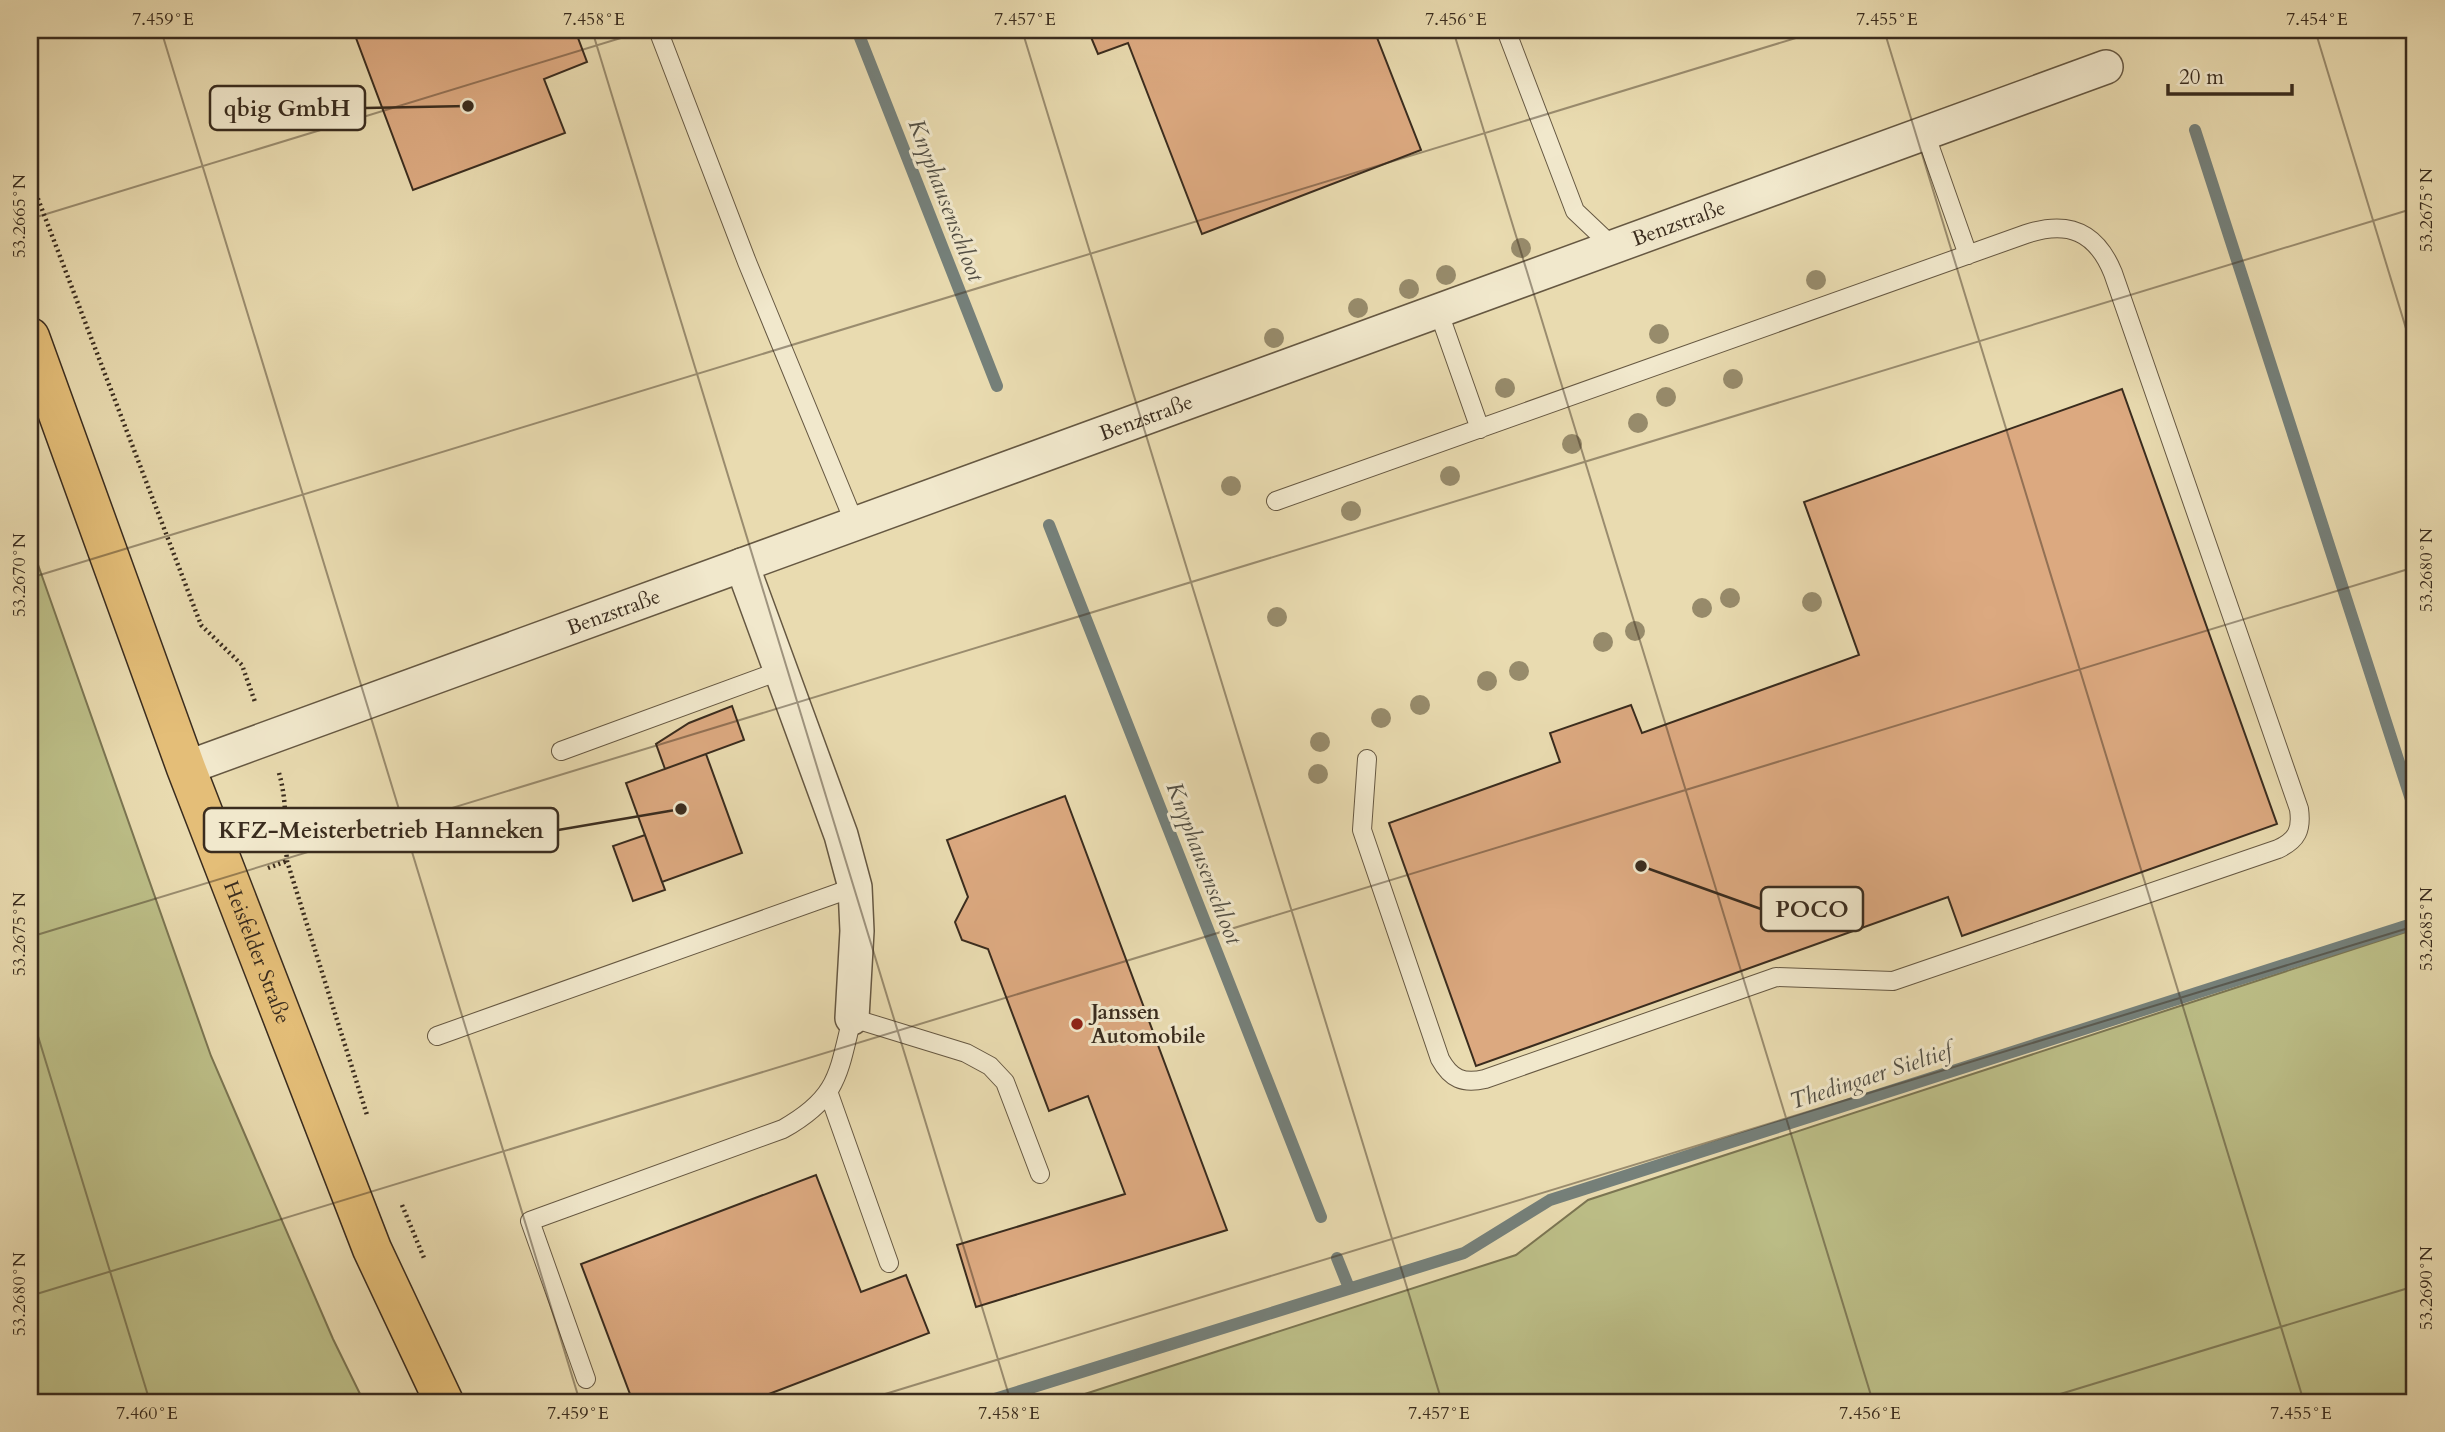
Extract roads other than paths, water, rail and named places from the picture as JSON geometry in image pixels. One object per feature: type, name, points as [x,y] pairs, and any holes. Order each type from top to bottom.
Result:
[{"type":"main road","name":"Heisfelder Straße","points":[[30,337],[186,768],[372,1249],[444,1402]]},
{"type":"street","name":"Benzstraße","points":[[186,768],[2106,67]]},
{"type":"street","points":[[742,565],[841,835],[855,887],[857,931],[852,1018]]},
{"type":"lane","points":[[658,30],[747,262],[855,524]]},
{"type":"lane","points":[[1506,30],[1575,211],[1613,247]]},
{"type":"lane","points":[[1925,133],[1968,255]]},
{"type":"lane","points":[[1276,501],[2046,227],[2062,227],[2079,232],[2094,241],[2105,254],[2300,809],[2301,822],[2299,832],[2291,843],[1893,981],[1776,978],[1470,1083],[1456,1079],[1440,1059],[1362,830],[1367,759]]},
{"type":"lane","points":[[1438,310],[1480,429]]},
{"type":"lane","points":[[561,751],[782,670]]},
{"type":"lane","points":[[437,1036],[855,887]]},
{"type":"lane","points":[[586,1379],[530,1221],[783,1129],[808,1115],[829,1094],[841,1066],[852,1018],[966,1053],[990,1066],[1005,1082],[1040,1174]]},
{"type":"lane","points":[[829,1094],[889,1263]]},
{"type":"waterway","name":"Knyphausenschloot","points":[[857,30],[997,386]]},
{"type":"waterway","points":[[2195,130],[2415,812]]},
{"type":"waterway","name":"Knyphausenschloot","points":[[1049,525],[1321,1217]]},
{"type":"waterway","name":"Thedingaer Sieltief","points":[[985,1402],[1464,1253],[1550,1200],[2415,923]]},
{"type":"waterway","name":"Knyphausenschloot","points":[[1337,1258],[1349,1288]]},
{"type":"place","name":"qbig GmbH","points":[[468,106]]},
{"type":"place","name":"KFZ-Meisterbetrieb Hanneken","points":[[681,809]]},
{"type":"place","name":"POCO","points":[[1641,866]]},
{"type":"place","name":"Janssen Automobile","points":[[1077,1024]]}]
